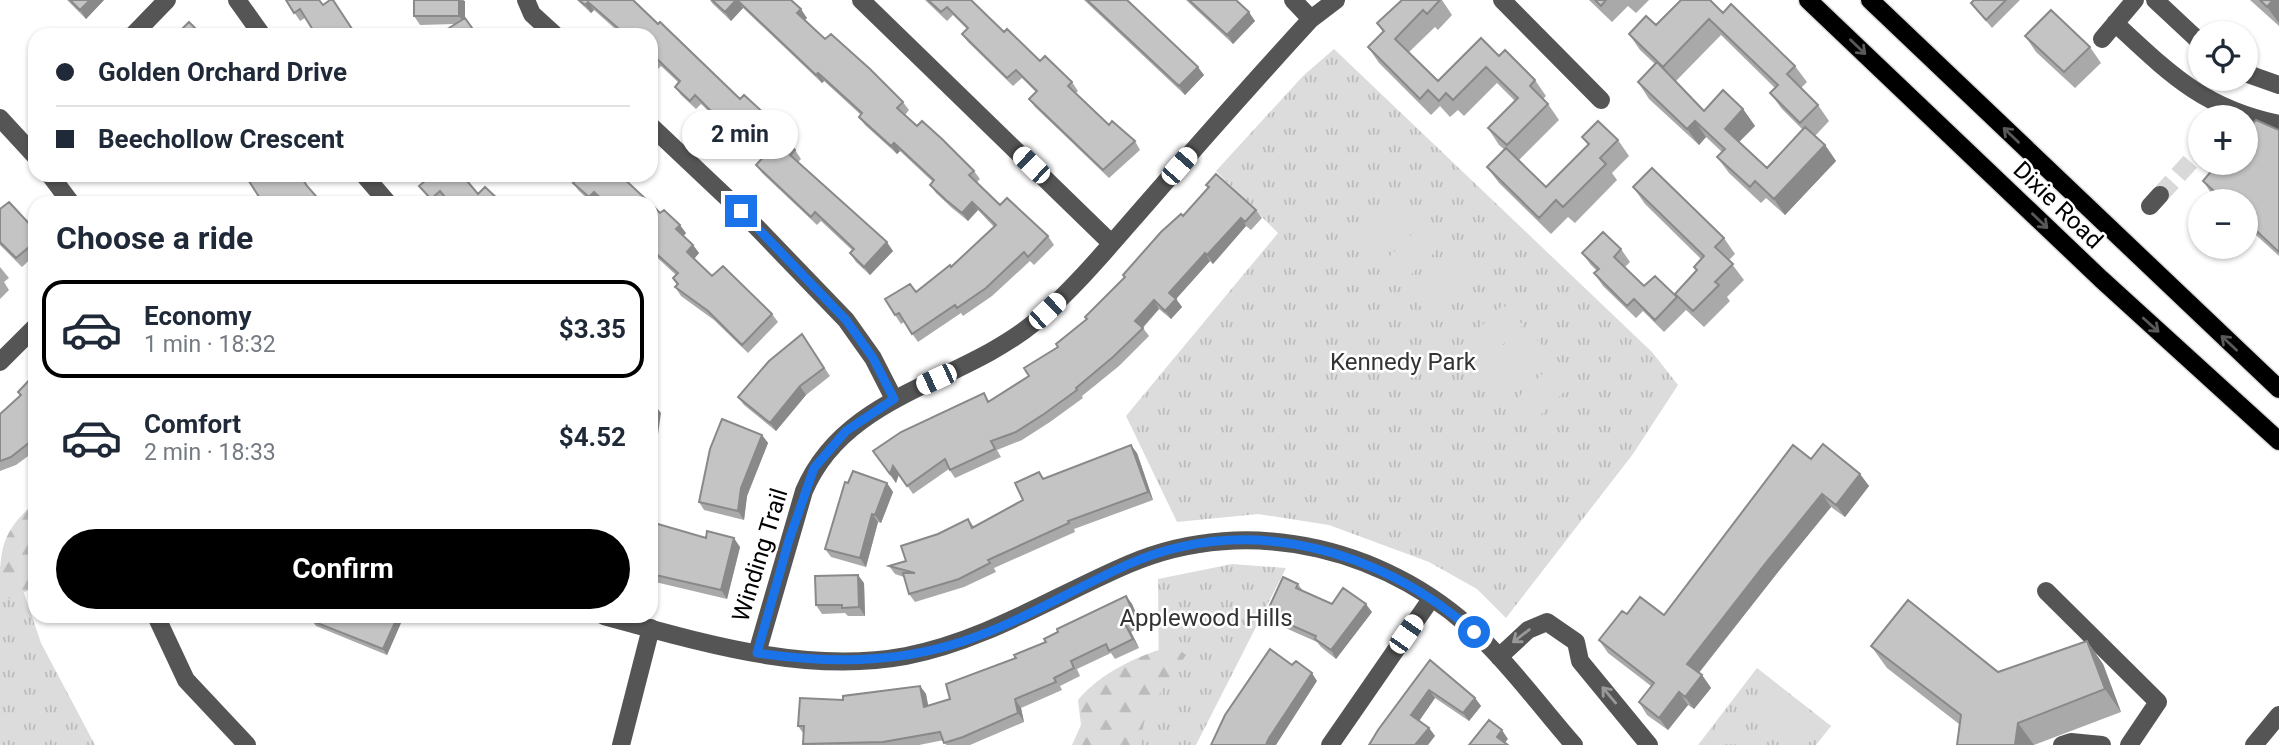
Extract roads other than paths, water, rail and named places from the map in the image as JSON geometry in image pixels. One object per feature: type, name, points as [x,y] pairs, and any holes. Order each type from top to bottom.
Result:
[{"type":"main road","name":"Dixie Road","points":[[1808,0],[2101,279],[2279,441]]},
{"type":"main road","name":"Dixie Road","points":[[1870,0],[2279,389]]},
{"type":"street","points":[[140,28],[167,0]]},
{"type":"street","points":[[237,0],[257,28]]},
{"type":"street","points":[[526,0],[532,14],[547,28]]},
{"type":"street","points":[[861,0],[1111,243]]},
{"type":"street","points":[[1293,0],[1311,19]]},
{"type":"street","name":"Winding Trail","points":[[757,653],[789,540],[814,468],[846,431],[894,399],[978,360],[1012,339],[1059,299],[1311,19],[1336,0]]},
{"type":"street","points":[[1502,0],[1601,100]]},
{"type":"street","points":[[2102,39],[2135,0]]},
{"type":"street","points":[[2155,0],[2188,31]]},
{"type":"street","points":[[2115,23],[2192,91],[2215,105]]},
{"type":"street","points":[[2258,78],[2279,85]]},
{"type":"street","points":[[0,118],[28,142]]},
{"type":"street","points":[[2258,120],[2279,124]]},
{"type":"street","points":[[658,133],[741,211],[846,320],[873,358],[894,399]]},
{"type":"street","points":[[370,182],[382,196]]},
{"type":"street","points":[[0,362],[28,334]]},
{"type":"street","points":[[631,623],[757,653],[824,661],[871,660],[935,649],[985,633],[1132,563],[1194,545],[1280,540],[1338,554],[1373,566],[1431,599],[1463,622],[1499,656],[1574,745]]},
{"type":"street","points":[[2046,591],[2158,702],[2129,745]]},
{"type":"street","points":[[1330,745],[1431,599]]},
{"type":"street","points":[[1499,656],[1528,630],[1547,622],[1576,642],[1580,661],[1649,745]]},
{"type":"street","points":[[159,623],[186,680],[247,745]]},
{"type":"street","points":[[621,745],[651,628]]},
{"type":"street","points":[[2254,745],[2279,715]]},
{"type":"street","points":[[2063,745],[2070,742],[2102,745]]},
{"type":"tunnel","points":[[2160,195],[2188,164]]},
{"type":"park label","name":"Kennedy Park","points":[[1403,362]]},
{"type":"park label","name":"Applewood Hills","points":[[1206,618]]}]
